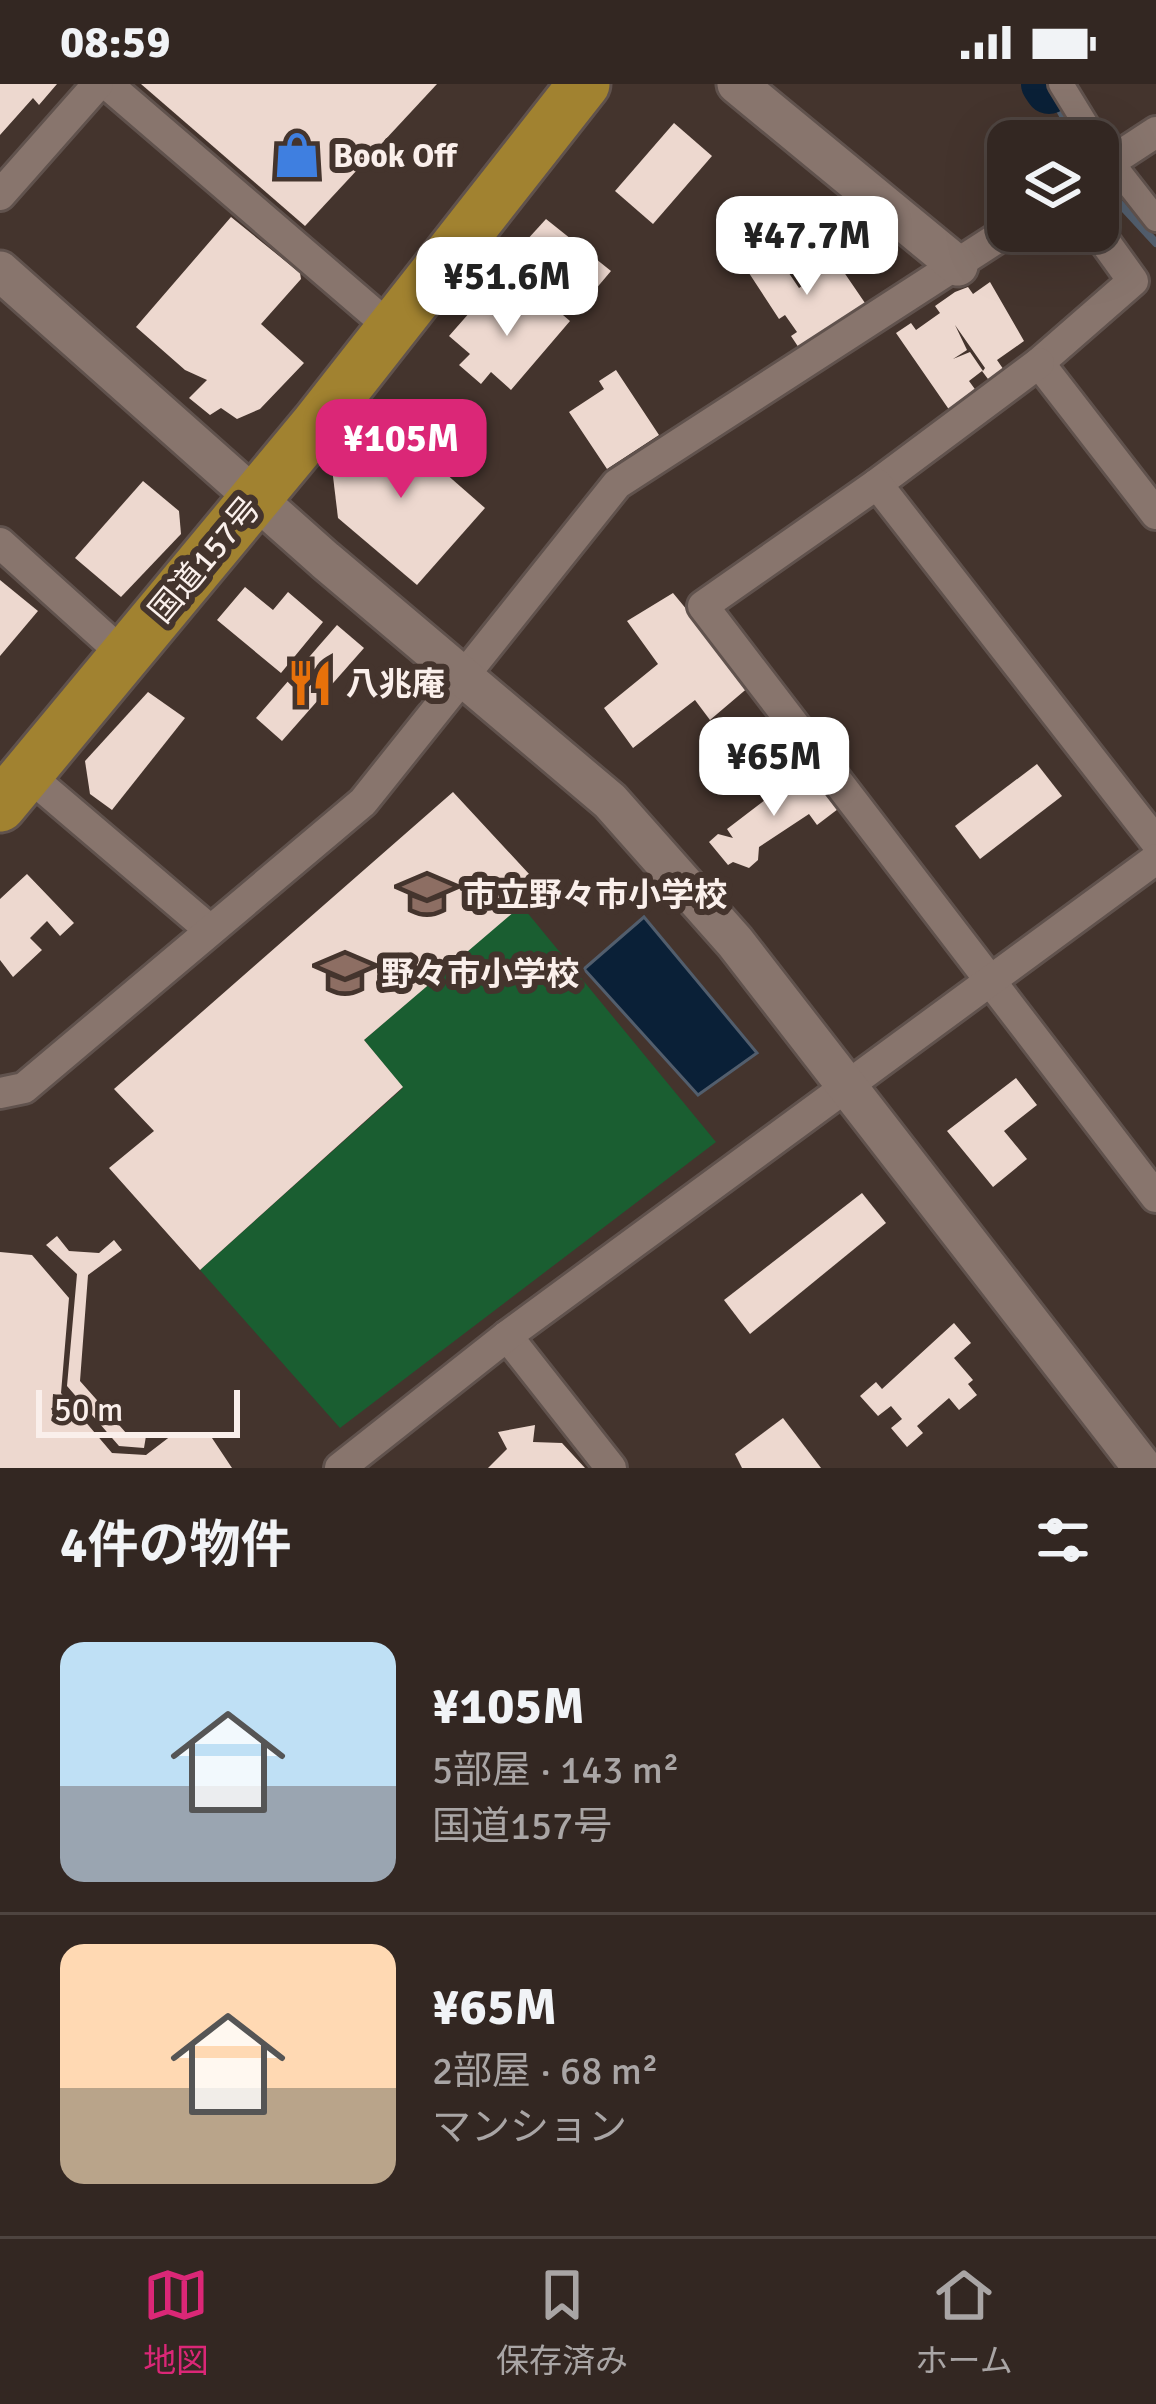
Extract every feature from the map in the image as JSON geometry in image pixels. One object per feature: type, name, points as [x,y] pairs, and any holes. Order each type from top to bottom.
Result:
[{"type":"highway","name":"国道157号","points":[[14,790],[392,329],[584,84]]},
{"type":"street","points":[[0,195],[98,84]]},
{"type":"street","points":[[107,84],[392,329]]},
{"type":"street","points":[[736,84],[958,266]]},
{"type":"street","points":[[1061,84],[1081,120]]},
{"type":"street","points":[[1119,149],[1156,132]]},
{"type":"street","points":[[1119,177],[1156,219]]},
{"type":"street","points":[[0,1093],[24,1088],[363,802],[616,484],[987,246]]},
{"type":"street","points":[[1112,252],[1133,281],[1039,363],[703,606],[1156,1197]]},
{"type":"street","points":[[0,271],[461,677],[610,801],[734,942],[1142,1468]]},
{"type":"street","points":[[1039,363],[1156,514]]},
{"type":"street","points":[[877,484],[1156,842]]},
{"type":"street","points":[[0,543],[123,654]]},
{"type":"street","points":[[14,790],[210,930]]},
{"type":"street","points":[[340,1468],[507,1336],[1156,859]]},
{"type":"street","points":[[507,1336],[611,1468]]},
{"type":"green space","points":[[521,905],[716,1142],[340,1428],[200,1270],[403,1088],[364,1040]]},
{"type":"water","points":[[644,917],[757,1053],[698,1095],[584,969]]},
{"type":"building","points":[[0,84],[57,84],[39,105],[33,98],[0,135]]},
{"type":"building","name":"Book Off","points":[[141,84],[437,84],[305,226]]},
{"type":"building","points":[[674,123],[712,156],[653,224],[615,191]]},
{"type":"building","points":[[231,217],[300,273],[301,279],[261,324],[304,363],[260,409],[237,419],[221,408],[210,415],[189,398],[207,380],[185,370],[136,327]]},
{"type":"building","points":[[546,219],[611,271],[578,310],[518,258],[516,252]]},
{"type":"building","points":[[776,254],[799,288],[837,262],[865,303],[799,348],[791,336],[797,332],[785,315],[779,319],[747,270]]},
{"type":"building","points":[[990,282],[1024,341],[997,360],[1006,373],[991,383],[982,371],[969,381],[977,392],[950,411],[896,333],[911,323],[916,330],[940,313],[935,306],[955,292],[968,287],[973,294]],"holes":[[[955,325],[983,371],[970,352],[953,359],[967,350]]]},
{"type":"building","points":[[536,292],[570,321],[511,390],[491,372],[481,384],[459,365],[470,354],[449,336],[485,295],[513,319]]},
{"type":"building","points":[[616,370],[659,435],[607,469],[569,412],[604,389],[599,381]]},
{"type":"building","points":[[380,416],[485,508],[417,585],[338,518],[332,468]]},
{"type":"building","points":[[143,481],[179,511],[181,534],[121,597],[75,558]]},
{"type":"building","points":[[0,580],[38,611],[0,656]]},
{"type":"building","points":[[245,587],[273,610],[288,592],[323,622],[281,673],[217,620]]},
{"type":"building","points":[[673,593],[750,686],[710,720],[695,700],[633,748],[604,708],[658,664],[627,621]]},
{"type":"building","name":"八兆庵","points":[[337,625],[364,648],[282,741],[256,718]]},
{"type":"building","points":[[148,692],[185,718],[112,810],[90,794],[85,761]]},
{"type":"building","points":[[1037,764],[1062,796],[980,859],[955,826]]},
{"type":"building","points":[[807,768],[838,809],[817,825],[809,814],[759,847],[758,860],[749,868],[733,862],[728,865],[709,842],[718,834],[733,838],[727,829]]},
{"type":"building","name":"野々市小学校","points":[[453,792],[542,888],[364,1040],[403,1087],[200,1270],[109,1168],[154,1131],[114,1089]]},
{"type":"building","points":[[27,874],[74,923],[60,936],[47,921],[30,938],[42,950],[13,977],[0,960],[0,899]]},
{"type":"building","points":[[1016,1078],[1037,1105],[1004,1131],[1027,1159],[993,1187],[947,1131]]},
{"type":"building","points":[[862,1193],[886,1223],[750,1334],[724,1300]]},
{"type":"building","points":[[57,1236],[69,1251],[99,1253],[114,1240],[122,1250],[88,1275],[80,1381],[127,1434],[146,1436],[144,1448],[119,1446],[67,1386],[77,1274],[46,1245]]},
{"type":"building","points":[[0,1252],[32,1255],[69,1298],[61,1393],[112,1453],[146,1455],[176,1432],[210,1435],[232,1468],[0,1468]]},
{"type":"building","points":[[954,1323],[971,1343],[954,1358],[973,1380],[968,1384],[977,1395],[959,1410],[949,1398],[917,1426],[923,1433],[907,1447],[891,1428],[902,1419],[891,1406],[878,1416],[860,1396],[876,1382],[882,1389]]},
{"type":"building","points":[[783,1418],[821,1468],[742,1468],[735,1454]]},
{"type":"building","points":[[535,1425],[533,1442],[562,1443],[585,1468],[488,1468],[507,1449],[498,1432]]},
{"type":"waterway","points":[[1045,84],[1049,90]]},
{"type":"waterway","points":[[1049,90],[1065,120]]},
{"type":"waterway","points":[[1119,203],[1156,243]]},
{"type":"place","name":"Book Off","points":[[297,155]]},
{"type":"place","name":"八兆庵","points":[[310,683]]},
{"type":"place","name":"市立野々市小学校","points":[[427,894]]},
{"type":"place","name":"野々市小学校","points":[[345,973]]}]
